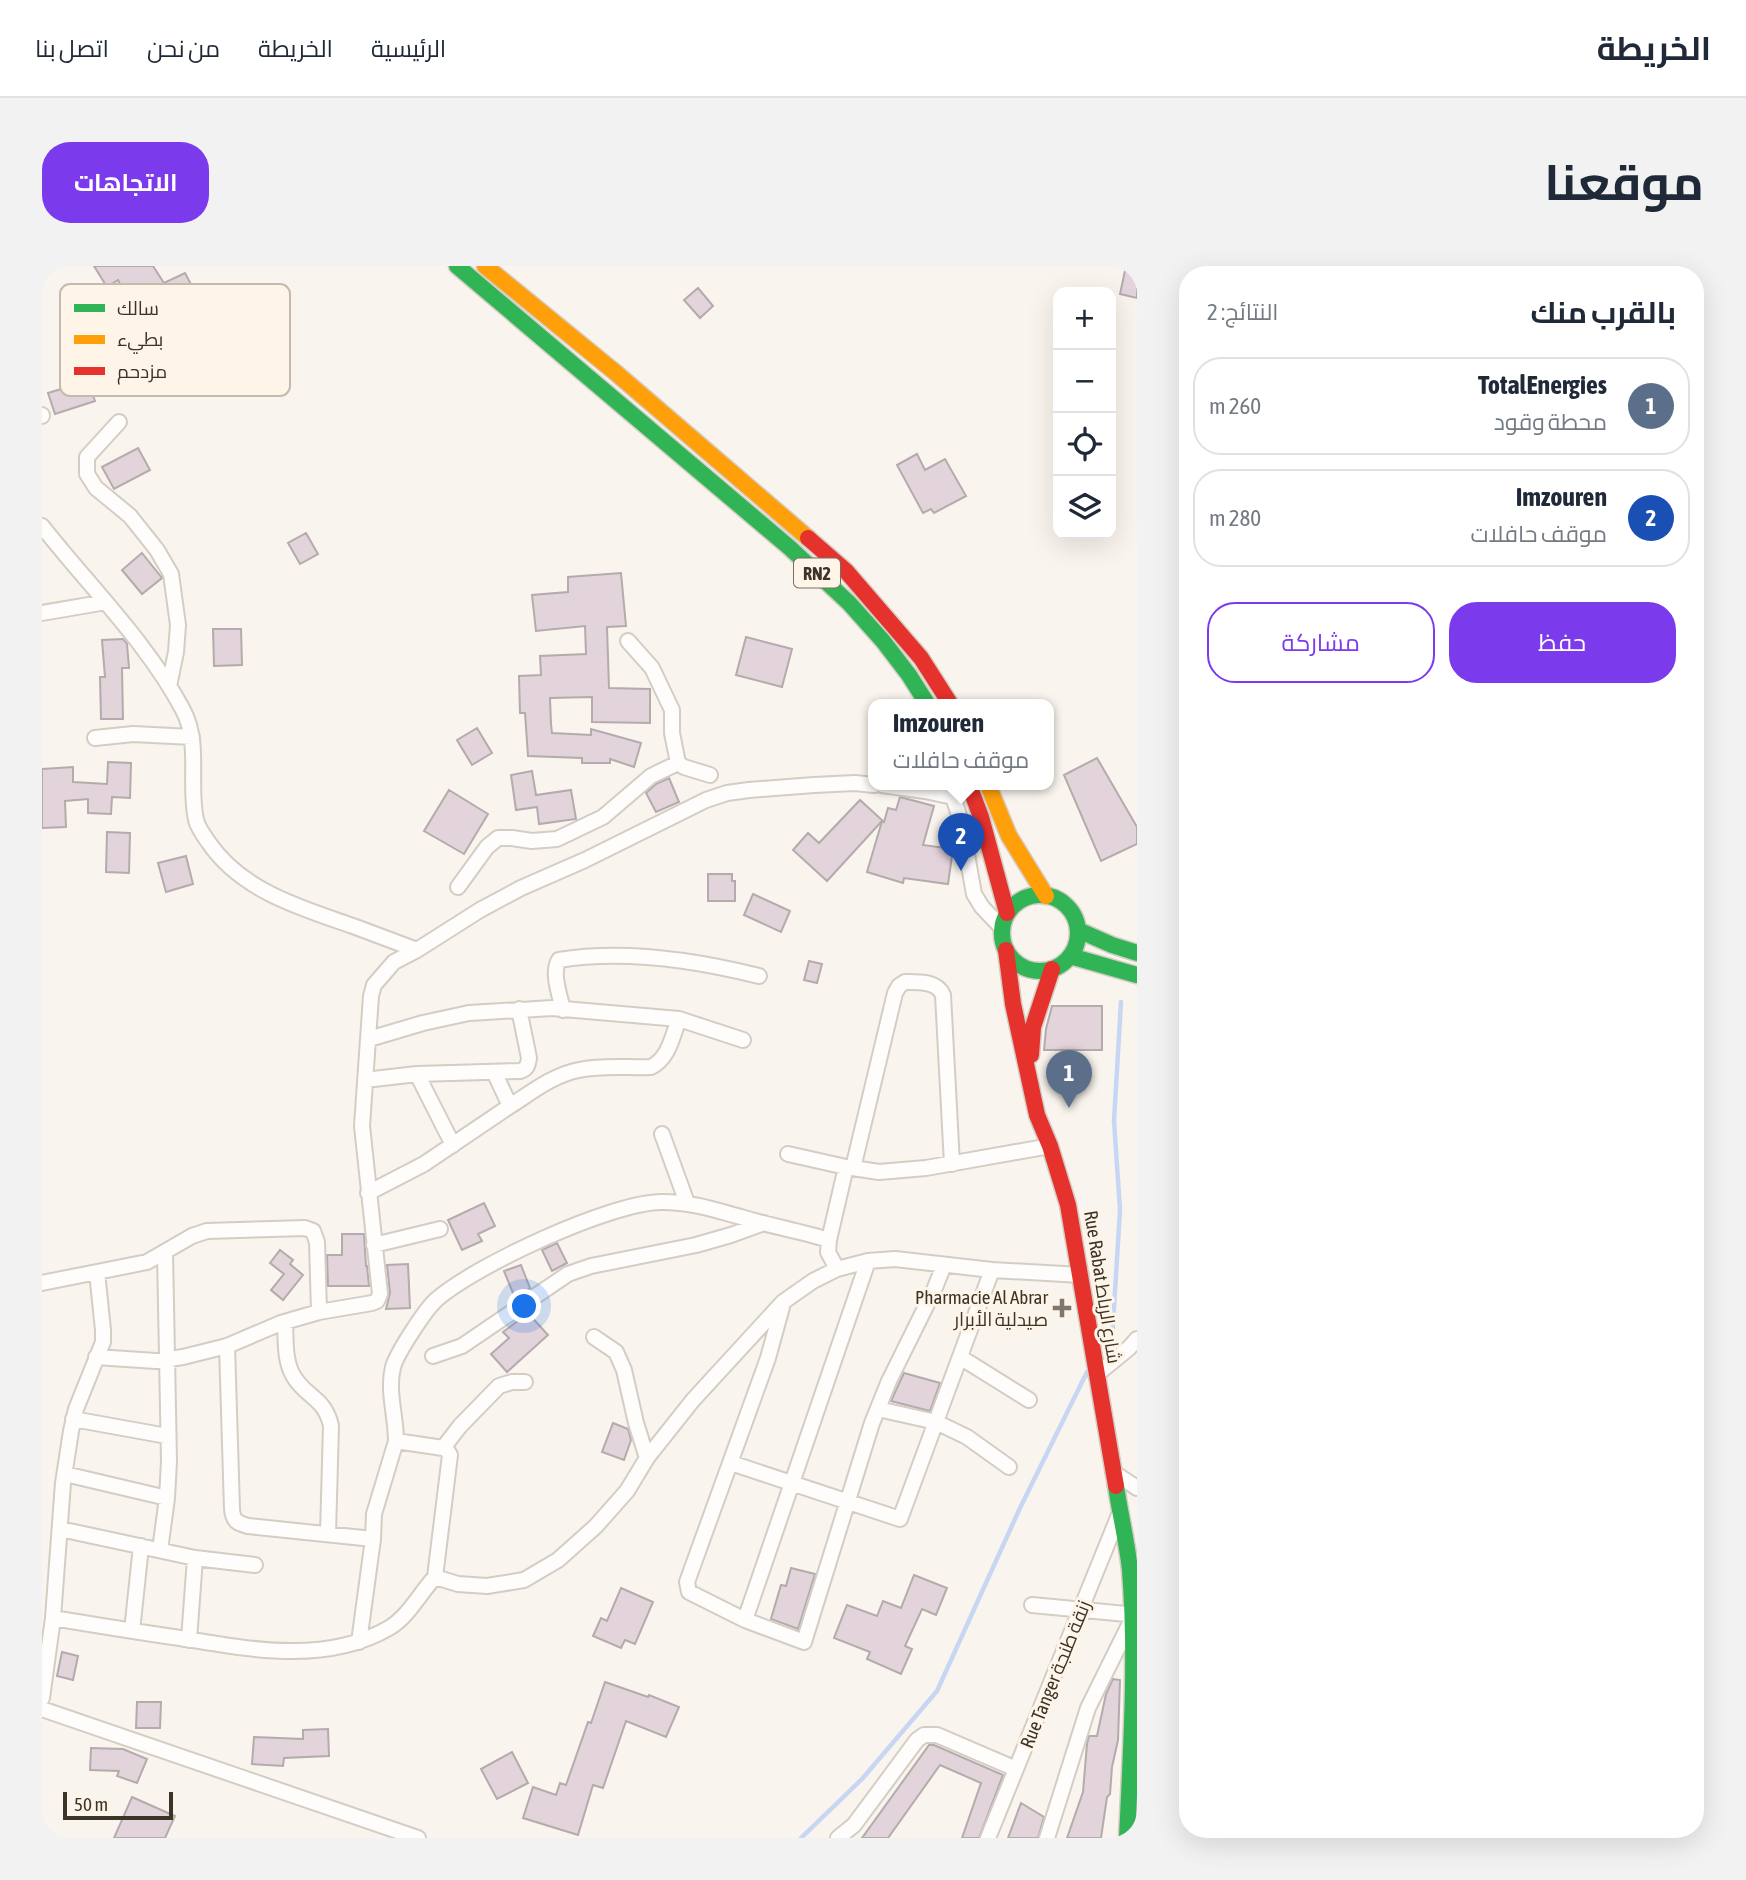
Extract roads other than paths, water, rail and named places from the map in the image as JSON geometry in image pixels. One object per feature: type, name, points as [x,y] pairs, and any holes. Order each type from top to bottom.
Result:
[{"type":"main road","name":"RN2","points":[[457,266],[790,548],[849,603],[883,641],[924,699]]},
{"type":"main road","name":"RN2","points":[[485,266],[616,373],[846,571],[922,658],[947,699]]},
{"type":"main road","points":[[971,790],[985,828],[1004,921],[1002,940],[1006,950],[1014,961],[1026,968],[1039,971],[1052,969],[1070,956],[1077,939],[1078,930],[1072,913],[1056,899],[1046,896],[1026,898],[1018,902],[1004,921]]},
{"type":"main road","points":[[990,790],[1009,836],[1046,896]]},
{"type":"main road","points":[[1078,930],[1137,953]]},
{"type":"main road","name":"Rue Rabat شارع الرباط","points":[[1006,950],[1013,1004],[1037,1115],[1050,1146],[1068,1205],[1121,1509],[1136,1614],[1136,1674],[1126,1838]]},
{"type":"main road","points":[[1070,956],[1137,975]]},
{"type":"main road","name":"Rue Rabat شارع الرباط","points":[[1029,1082],[1033,1027],[1052,969]]},
{"type":"street","points":[[119,422],[87,457],[87,474],[96,488],[130,516],[172,574],[178,625],[169,686]]},
{"type":"street","points":[[42,526],[153,662],[184,712],[192,737],[192,784],[196,820],[216,853],[233,869],[273,896],[315,914],[418,950]]},
{"type":"street","points":[[42,613],[106,602]]},
{"type":"street","points":[[628,641],[652,668],[672,710],[672,733],[678,763],[710,775]]},
{"type":"street","points":[[95,738],[159,734],[192,737]]},
{"type":"street","points":[[458,887],[487,847],[498,838],[532,841],[557,839],[603,817],[637,786],[678,763]]},
{"type":"street","points":[[96,1357],[167,1359],[227,1346],[319,1311],[372,1303],[379,1298],[362,1126],[371,996],[374,985],[394,962],[521,888],[585,860],[706,800],[749,790],[868,785]]},
{"type":"street","points":[[916,790],[953,797],[966,790]]},
{"type":"street","points":[[953,797],[961,821],[974,894],[982,907],[1004,921]]},
{"type":"street","points":[[563,1010],[556,973],[559,960],[624,956],[665,959],[715,965],[759,976]]},
{"type":"street","points":[[837,1269],[828,1251],[829,1240],[895,993],[905,982],[934,985],[943,995],[952,1164]]},
{"type":"street","points":[[369,1039],[469,1013],[552,1008],[679,1019],[743,1040]]},
{"type":"street","points":[[365,1080],[418,1074],[520,1071],[528,1066],[529,1058],[519,1009]]},
{"type":"street","points":[[368,1193],[424,1164],[553,1079],[576,1070],[651,1067],[660,1062],[666,1054],[679,1019]]},
{"type":"street","points":[[494,1072],[510,1106]]},
{"type":"street","points":[[418,1074],[453,1145]]},
{"type":"street","points":[[662,1134],[687,1203]]},
{"type":"street","points":[[788,1154],[850,1168],[879,1171],[926,1168],[1050,1146]]},
{"type":"street","points":[[359,1642],[374,1514],[396,1441],[391,1387],[393,1367],[400,1350],[435,1301],[468,1277],[560,1232],[628,1207],[660,1202],[687,1203],[715,1209],[829,1240]]},
{"type":"street","points":[[433,1356],[462,1346],[568,1274],[591,1266],[696,1245],[765,1223]]},
{"type":"street","points":[[42,1283],[147,1262],[192,1236],[207,1231],[305,1228],[313,1231],[317,1242],[319,1311]]},
{"type":"street","points":[[374,1245],[440,1229]]},
{"type":"street","points":[[160,1550],[169,1461],[165,1252]]},
{"type":"street","points":[[435,1577],[458,1584],[487,1586],[524,1580],[558,1560],[596,1526],[627,1491],[647,1458],[693,1400],[783,1302],[813,1281],[837,1269],[868,1261],[895,1259],[992,1270],[1081,1275]]},
{"type":"street","points":[[745,1620],[868,1261]]},
{"type":"street","points":[[783,1302],[768,1358],[688,1575],[687,1587],[689,1592],[745,1620],[804,1643],[878,1409],[944,1265]]},
{"type":"street","points":[[731,1463],[900,1519],[992,1270]]},
{"type":"street","points":[[42,1698],[73,1419],[103,1342],[97,1272]]},
{"type":"street","points":[[285,1322],[288,1363],[293,1375],[322,1405],[331,1426],[328,1534]]},
{"type":"street","points":[[594,1337],[616,1352],[624,1370],[647,1458]]},
{"type":"street","points":[[1096,1375],[1137,1339]]},
{"type":"street","points":[[227,1346],[234,1520],[248,1526],[373,1539]]},
{"type":"street","points":[[960,1357],[1030,1400]]},
{"type":"street","points":[[443,1448],[460,1426],[499,1386],[526,1382]]},
{"type":"street","points":[[878,1409],[936,1422],[967,1437],[1009,1467]]},
{"type":"street","points":[[73,1419],[167,1436]]},
{"type":"street","points":[[53,1618],[275,1651],[332,1649],[359,1642],[391,1627],[435,1577],[450,1455],[443,1448],[396,1441]]},
{"type":"street","points":[[1113,1472],[1137,1488]]},
{"type":"street","points":[[65,1474],[167,1498]]},
{"type":"street","name":"Rue Tanger زنقة طنجة","points":[[988,1838],[1121,1509]]},
{"type":"street","points":[[60,1529],[195,1558],[255,1565]]},
{"type":"street","points":[[132,1631],[141,1546]]},
{"type":"street","points":[[189,1640],[195,1558]]},
{"type":"street","points":[[1032,1605],[1136,1614],[1088,1708],[1047,1838]]},
{"type":"street","points":[[42,1709],[418,1838]]},
{"type":"street","points":[[838,1838],[854,1825],[917,1740],[924,1735],[937,1735],[1016,1769]]},
{"type":"waterway","points":[[1112,1340],[1120,1210],[1114,1121],[1121,1002]]},
{"type":"waterway","points":[[801,1838],[862,1779],[937,1691],[1020,1508],[1087,1372]]},
{"type":"place","name":"Imzouren","points":[[961,871]]},
{"type":"place","name":"TotalEnergies","points":[[1069,1108]]},
{"type":"place","name":"Pharmacie Al Abrar صيدلية الأبرار","points":[[1062,1308]]}]
